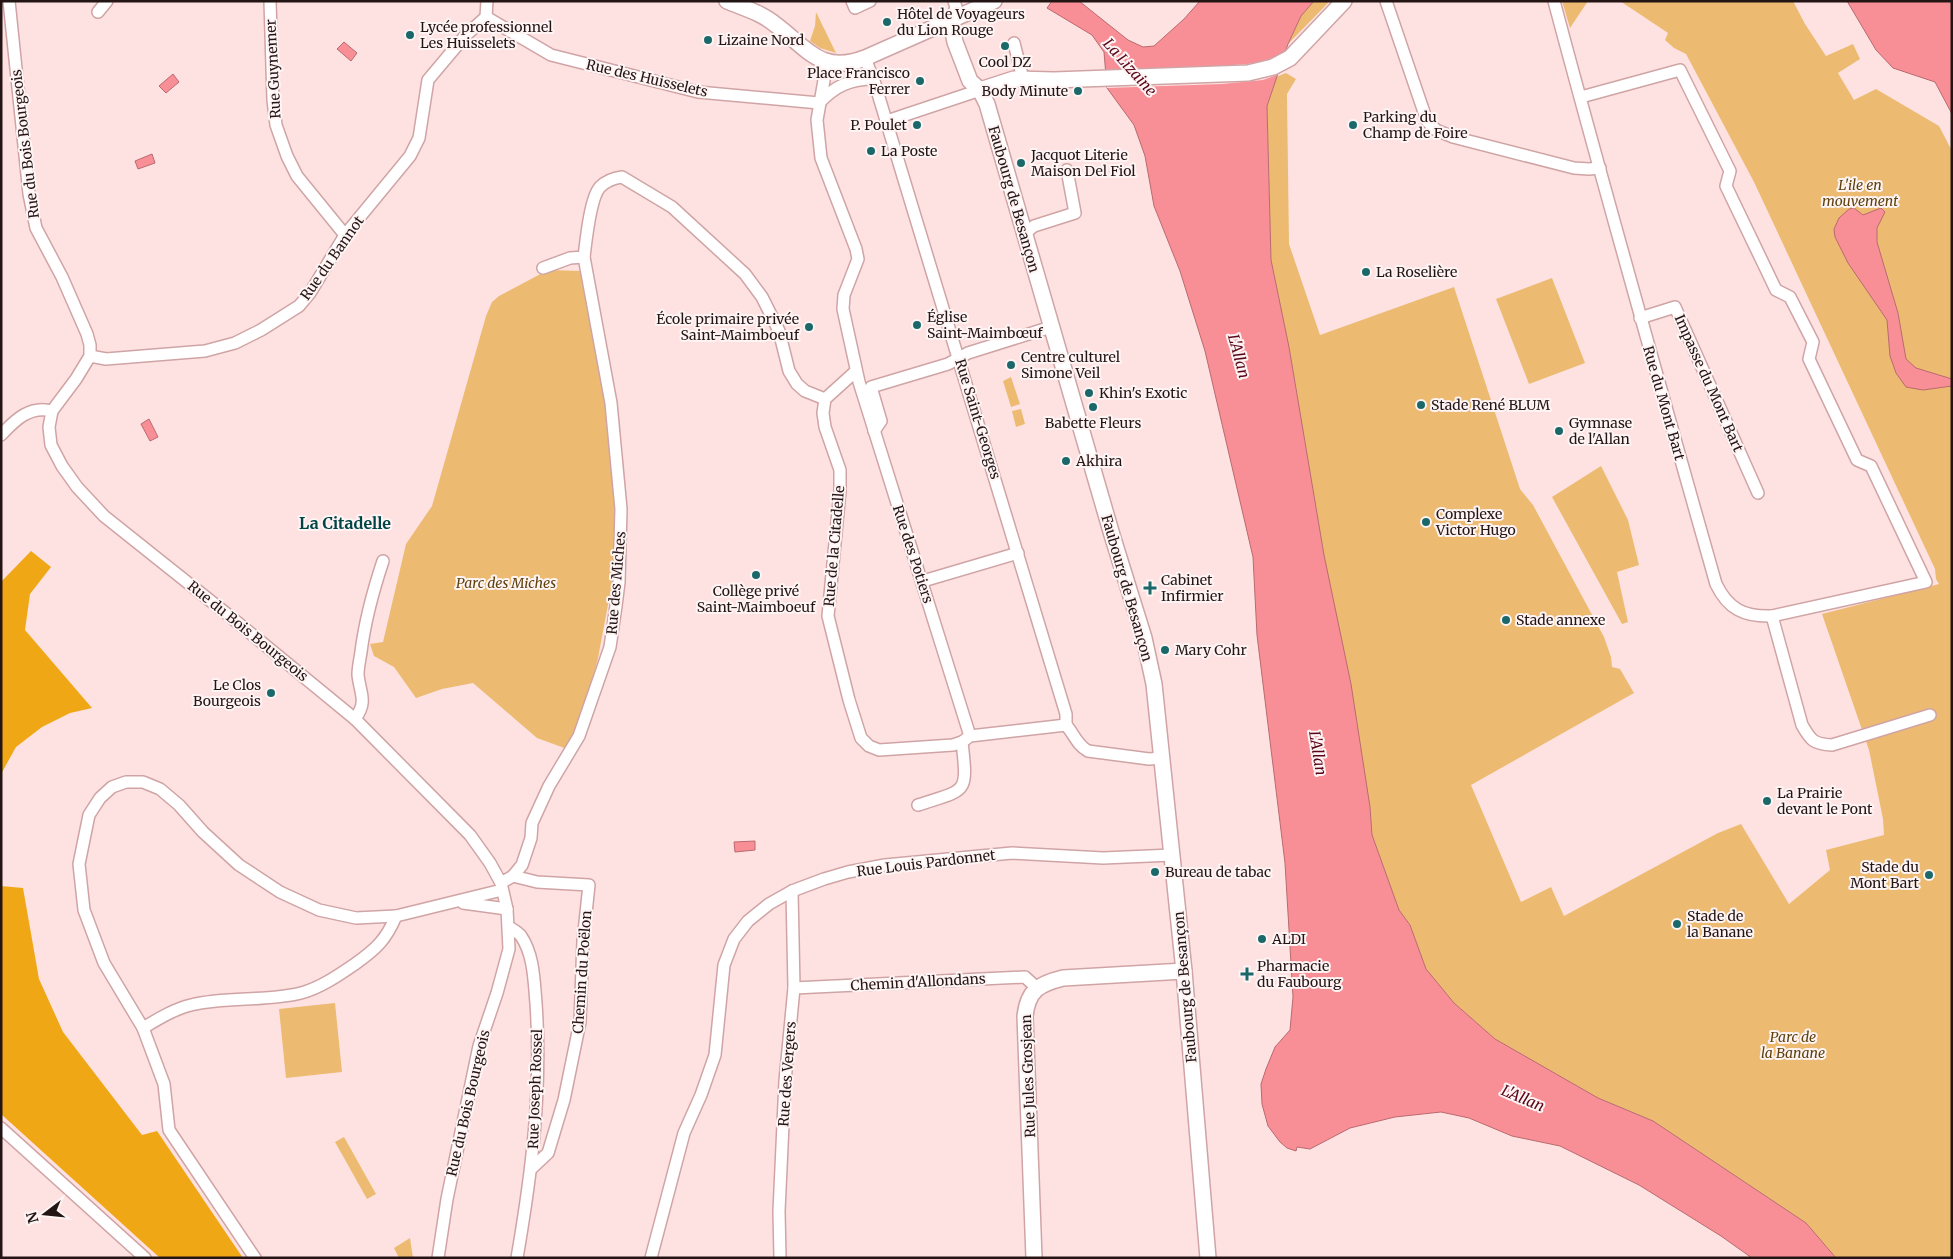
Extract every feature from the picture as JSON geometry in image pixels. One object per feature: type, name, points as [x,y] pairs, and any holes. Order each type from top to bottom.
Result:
[{"type":"main road","points":[[727,1],[761,15],[777,25],[796,43],[827,62],[843,64],[865,58],[951,22],[994,1]]},
{"type":"main road","points":[[980,90],[1014,79],[1054,80],[1248,73],[1273,67],[1292,56],[1344,1]]},
{"type":"main road","name":"Faubourg de Besançon","points":[[951,22],[954,42],[970,80],[980,90],[994,128],[1112,535],[1144,638],[1154,684],[1184,971],[1208,1258]]},
{"type":"main road","points":[[1037,988],[1046,982],[1063,978],[1184,971]]},
{"type":"main road","name":"Rue Jules Grosjean","points":[[1034,1258],[1025,1016],[1027,1002],[1037,988]]},
{"type":"street","name":"Rue du Bois Bourgeois","points":[[9,1],[29,194],[36,228],[62,277],[87,334],[90,356]]},
{"type":"street","points":[[98,12],[107,1]]},
{"type":"street","name":"Rue Guynemer","points":[[270,1],[272,100],[276,124],[296,176],[345,235]]},
{"type":"street","points":[[486,17],[487,1]]},
{"type":"street","points":[[852,1],[855,8],[870,1]]},
{"type":"street","name":"Faubourg de Besançon","points":[[951,22],[956,7],[954,1]]},
{"type":"street","points":[[1386,1],[1427,121],[1436,130],[1453,137],[1574,168],[1600,168]]},
{"type":"street","name":"Rue du Mont Bart","points":[[1554,1],[1640,318],[1716,584],[1721,594],[1742,613],[1757,617],[1772,616],[1926,582],[1871,466],[1857,460],[1809,359],[1813,342],[1790,296],[1776,290],[1726,186],[1730,171],[1680,70],[1581,97]]},
{"type":"street","name":"Rue du Bannot","points":[[90,356],[106,359],[206,351],[235,343],[261,330],[299,306],[310,293],[345,235],[410,156],[419,138],[428,80],[465,36],[486,17]]},
{"type":"street","name":"Rue des Huisselets","points":[[486,17],[551,55],[698,92],[819,103]]},
{"type":"street","points":[[1014,43],[1023,79]]},
{"type":"street","name":"Rue Saint-Georges","points":[[865,58],[874,79],[887,121],[1018,553],[1066,714],[1066,725]]},
{"type":"street","name":"Rue des Potiers","points":[[827,62],[819,103],[818,120],[821,158],[856,249],[858,259],[844,295],[843,309],[856,371],[916,568],[922,581],[966,739],[965,783],[959,791],[918,806]]},
{"type":"street","points":[[819,103],[831,90],[845,83],[858,79],[874,79]]},
{"type":"street","points":[[887,121],[980,90]]},
{"type":"street","points":[[1024,234],[1034,226],[1075,212],[1067,170]]},
{"type":"street","name":"Rue des Miches","points":[[513,876],[522,865],[531,838],[532,823],[549,786],[579,736],[610,647],[618,582],[621,509],[611,403],[584,257],[587,231],[596,194],[601,186],[614,178],[622,178],[635,184],[672,207],[745,274],[762,297],[779,331],[789,371],[797,384],[805,391],[825,399]]},
{"type":"street","points":[[543,268],[570,258],[584,257]]},
{"type":"street","name":"Impasse du Mont Bart","points":[[1640,318],[1675,307],[1758,493]]},
{"type":"street","points":[[874,431],[881,421],[871,387],[948,364],[968,353],[1051,327]]},
{"type":"street","points":[[1,435],[26,413],[41,408],[52,411],[76,379],[90,356]]},
{"type":"street","points":[[825,399],[856,371]]},
{"type":"street","name":"Rue de la Citadelle","points":[[825,399],[823,413],[825,427],[840,470],[840,491],[828,616],[849,700],[861,738],[869,746],[878,750],[953,744],[966,739],[1066,725]]},
{"type":"street","name":"Rue du Bois Bourgeois","points":[[52,411],[49,427],[51,445],[77,488],[104,516],[355,719],[470,835],[490,863],[501,886],[510,927],[509,949],[497,993],[479,1046],[447,1199],[438,1258]]},
{"type":"street","points":[[922,581],[1018,553]]},
{"type":"street","points":[[355,719],[362,710],[358,674],[364,633],[374,589],[383,561]]},
{"type":"street","points":[[1772,616],[1802,726],[1811,740],[1820,744],[1832,745],[1930,716]]},
{"type":"street","points":[[1066,725],[1081,747],[1088,751],[1149,759],[1162,758]]},
{"type":"street","points":[[255,1258],[169,1130],[164,1084],[143,1028],[104,963],[84,910],[79,864],[89,814],[100,798],[112,787],[126,782],[143,782],[160,789],[179,805],[203,832],[239,865],[280,892],[319,910],[356,918],[396,916],[456,902],[501,886],[513,876]]},
{"type":"street","name":"Rue Louis Pardonnet","points":[[651,1258],[684,1133],[701,1095],[715,1055],[724,965],[734,939],[748,921],[769,904],[792,891],[824,879],[848,872],[886,865],[1012,853],[1103,858],[1172,855]]},
{"type":"street","name":"Chemin du Poëlon","points":[[513,876],[537,882],[589,885],[583,941],[580,1022],[564,1100],[548,1153],[532,1168]]},
{"type":"street","name":"Rue des Vergers","points":[[780,1258],[779,1211],[785,1081],[794,988],[792,891]]},
{"type":"street","points":[[456,902],[507,909]]},
{"type":"street","points":[[143,1028],[160,1018],[190,1005],[221,1000],[302,993],[338,976],[372,951],[388,934],[396,916]]},
{"type":"street","name":"Rue Joseph Rossel","points":[[510,927],[520,934],[524,941],[533,969],[538,1031],[538,1098],[532,1168],[516,1258]]},
{"type":"street","name":"Chemin d'Allondans","points":[[794,988],[1025,977],[1037,988]]},
{"type":"street","points":[[1,1128],[144,1258]]},
{"type":"green space","points":[[1314,1],[1330,1],[1288,44],[1301,16]]},
{"type":"green space","points":[[1562,1],[1588,1],[1570,28]]},
{"type":"green space","points":[[1620,1],[1793,1],[1805,24],[1826,56],[1853,44],[1860,59],[1838,73],[1854,100],[1876,89],[1939,126],[1952,151],[1952,1258],[1836,1258],[1806,1223],[1653,1121],[1598,1098],[1495,1039],[1454,1003],[1426,969],[1410,925],[1399,910],[1372,835],[1370,807],[1324,555],[1289,347],[1271,260],[1267,106],[1276,77],[1286,73],[1296,79],[1287,94],[1289,244],[1320,335],[1454,287],[1520,489],[1533,505],[1604,637],[1611,657],[1612,667],[1620,669],[1634,693],[1471,785],[1521,902],[1551,887],[1564,916],[1718,833],[1741,824],[1789,904],[1830,870],[1826,850],[1884,835],[1883,819],[1869,750],[1822,614],[1939,584],[1936,579],[1935,569],[1754,182],[1686,54],[1674,48],[1665,40],[1668,33]]},
{"type":"green space","points":[[816,12],[836,53],[820,48],[810,41],[815,26]]},
{"type":"green space","name":"Parc des Miches","points":[[548,270],[583,271],[609,423],[615,483],[613,578],[598,658],[585,708],[574,737],[567,749],[537,738],[473,683],[442,689],[416,698],[394,667],[374,656],[370,644],[383,642],[406,544],[432,506],[486,316],[492,302],[499,296]]},
{"type":"green space","points":[[1552,278],[1585,363],[1529,384],[1496,299]]},
{"type":"green space","points":[[1011,377],[1020,404],[1011,407],[1003,381]]},
{"type":"green space","points":[[1021,409],[1025,424],[1016,427],[1012,411]]},
{"type":"green space","points":[[1601,466],[1628,520],[1639,565],[1617,572],[1628,622],[1622,624],[1552,497]]},
{"type":"green space","points":[[335,1003],[342,1072],[286,1078],[279,1009]]},
{"type":"green space","points":[[344,1137],[376,1194],[367,1199],[335,1142]]},
{"type":"green space","points":[[410,1238],[413,1258],[399,1258],[394,1248]]},
{"type":"shaded area","points":[[31,551],[51,567],[30,594],[25,630],[92,708],[70,713],[42,727],[16,747],[1,774],[1,582]]},
{"type":"shaded area","points":[[1,886],[23,888],[39,979],[63,1032],[142,1135],[157,1131],[243,1258],[160,1258],[1,1114]]},
{"type":"water","points":[[1052,1],[1079,1],[1128,40],[1143,47],[1154,46],[1184,19],[1200,1],[1314,1],[1301,16],[1288,44],[1267,106],[1271,260],[1289,347],[1324,555],[1351,684],[1370,807],[1372,835],[1399,910],[1410,925],[1426,969],[1454,1003],[1495,1039],[1598,1098],[1653,1121],[1806,1223],[1836,1258],[1752,1258],[1721,1236],[1639,1185],[1560,1146],[1512,1136],[1469,1118],[1441,1112],[1395,1117],[1350,1128],[1310,1149],[1297,1147],[1296,1151],[1287,1148],[1280,1142],[1268,1126],[1262,1104],[1261,1084],[1275,1047],[1290,1030],[1293,997],[1285,863],[1257,635],[1253,557],[1205,351],[1180,271],[1154,206],[1145,156],[1134,125],[1107,88],[1104,52],[1092,35],[1047,8]]},
{"type":"water","points":[[1847,1],[1950,1],[1952,4],[1952,114],[1935,82],[1893,68],[1876,50]]},
{"type":"water","points":[[344,42],[357,53],[351,61],[337,49]]},
{"type":"water","points":[[173,74],[179,82],[166,93],[159,86]]},
{"type":"water","points":[[152,154],[155,163],[138,169],[135,161]]},
{"type":"water","points":[[1854,208],[1863,215],[1881,208],[1885,212],[1877,228],[1877,242],[1898,313],[1906,359],[1916,368],[1952,379],[1952,386],[1923,390],[1906,387],[1896,373],[1890,356],[1887,320],[1848,263],[1835,237],[1834,229],[1839,218],[1849,209]]},
{"type":"water","points":[[149,419],[158,437],[150,441],[141,424]]},
{"type":"water","points":[[755,841],[755,850],[735,852],[734,842]]},
{"type":"pier","points":[[1274,58],[1280,74],[1263,80],[1222,84],[1107,88],[1106,71],[1221,66],[1259,63]]},
{"type":"place","name":"Hôtel de Voyageurs du Lion Rouge","points":[[887,22]]},
{"type":"place","name":"Lycée professionnel Les Huisselets","points":[[410,35]]},
{"type":"place","name":"Lizaine Nord","points":[[708,40]]},
{"type":"place","name":"Cool DZ","points":[[1005,46]]},
{"type":"place","name":"Place Francisco Ferrer","points":[[920,81]]},
{"type":"place","name":"Body Minute","points":[[1078,91]]},
{"type":"place","name":"P. Poulet","points":[[917,125]]},
{"type":"place","name":"Parking du Champ de Foire","points":[[1353,125]]},
{"type":"place","name":"La Poste","points":[[871,151]]},
{"type":"place","name":"Jacquot Literie Maison Del Fiol","points":[[1021,163]]},
{"type":"place","name":"La Roselière","points":[[1366,272]]},
{"type":"place","name":"Église Saint-Maimbœuf","points":[[917,325]]},
{"type":"place","name":"École primaire privée Saint-Maimboeuf","points":[[809,327]]},
{"type":"place","name":"Centre culturel Simone Veil","points":[[1011,365]]},
{"type":"place","name":"Khin's Exotic","points":[[1089,393]]},
{"type":"place","name":"Stade René BLUM","points":[[1421,405]]},
{"type":"place","name":"Babette Fleurs","points":[[1093,407]]},
{"type":"place","name":"Gymnase de l'Allan","points":[[1559,431]]},
{"type":"place","name":"Akhira","points":[[1066,461]]},
{"type":"place","name":"Complexe Victor Hugo","points":[[1426,522]]},
{"type":"place","name":"Collège privé Saint-Maimboeuf","points":[[756,575]]},
{"type":"place","name":"Cabinet Infirmier","points":[[1150,588]]},
{"type":"place","name":"Stade annexe","points":[[1506,620]]},
{"type":"place","name":"Mary Cohr","points":[[1165,650]]},
{"type":"place","name":"Le Clos Bourgeois","points":[[271,693]]},
{"type":"place","name":"La Prairie devant le Pont","points":[[1767,801]]},
{"type":"place","name":"Bureau de tabac","points":[[1155,872]]},
{"type":"place","name":"Stade du Mont Bart","points":[[1929,875]]},
{"type":"place","name":"Stade de la Banane","points":[[1677,924]]},
{"type":"place","name":"ALDI","points":[[1262,939]]},
{"type":"place","name":"Pharmacie du Faubourg","points":[[1247,974]]},
{"type":"district","name":"La Citadelle","points":[[345,523]]},
{"type":"water label","name":"La Lizaine","points":[[1130,67]]},
{"type":"water label","name":"L'Allan","points":[[1239,356]]},
{"type":"water label","name":"L'Allan","points":[[1318,753]]},
{"type":"water label","name":"L'Allan","points":[[1523,1098]]},
{"type":"park label","name":"L'ile en mouvement","points":[[1860,194]]},
{"type":"park label","name":"Parc de la Banane","points":[[1793,1046]]}]
